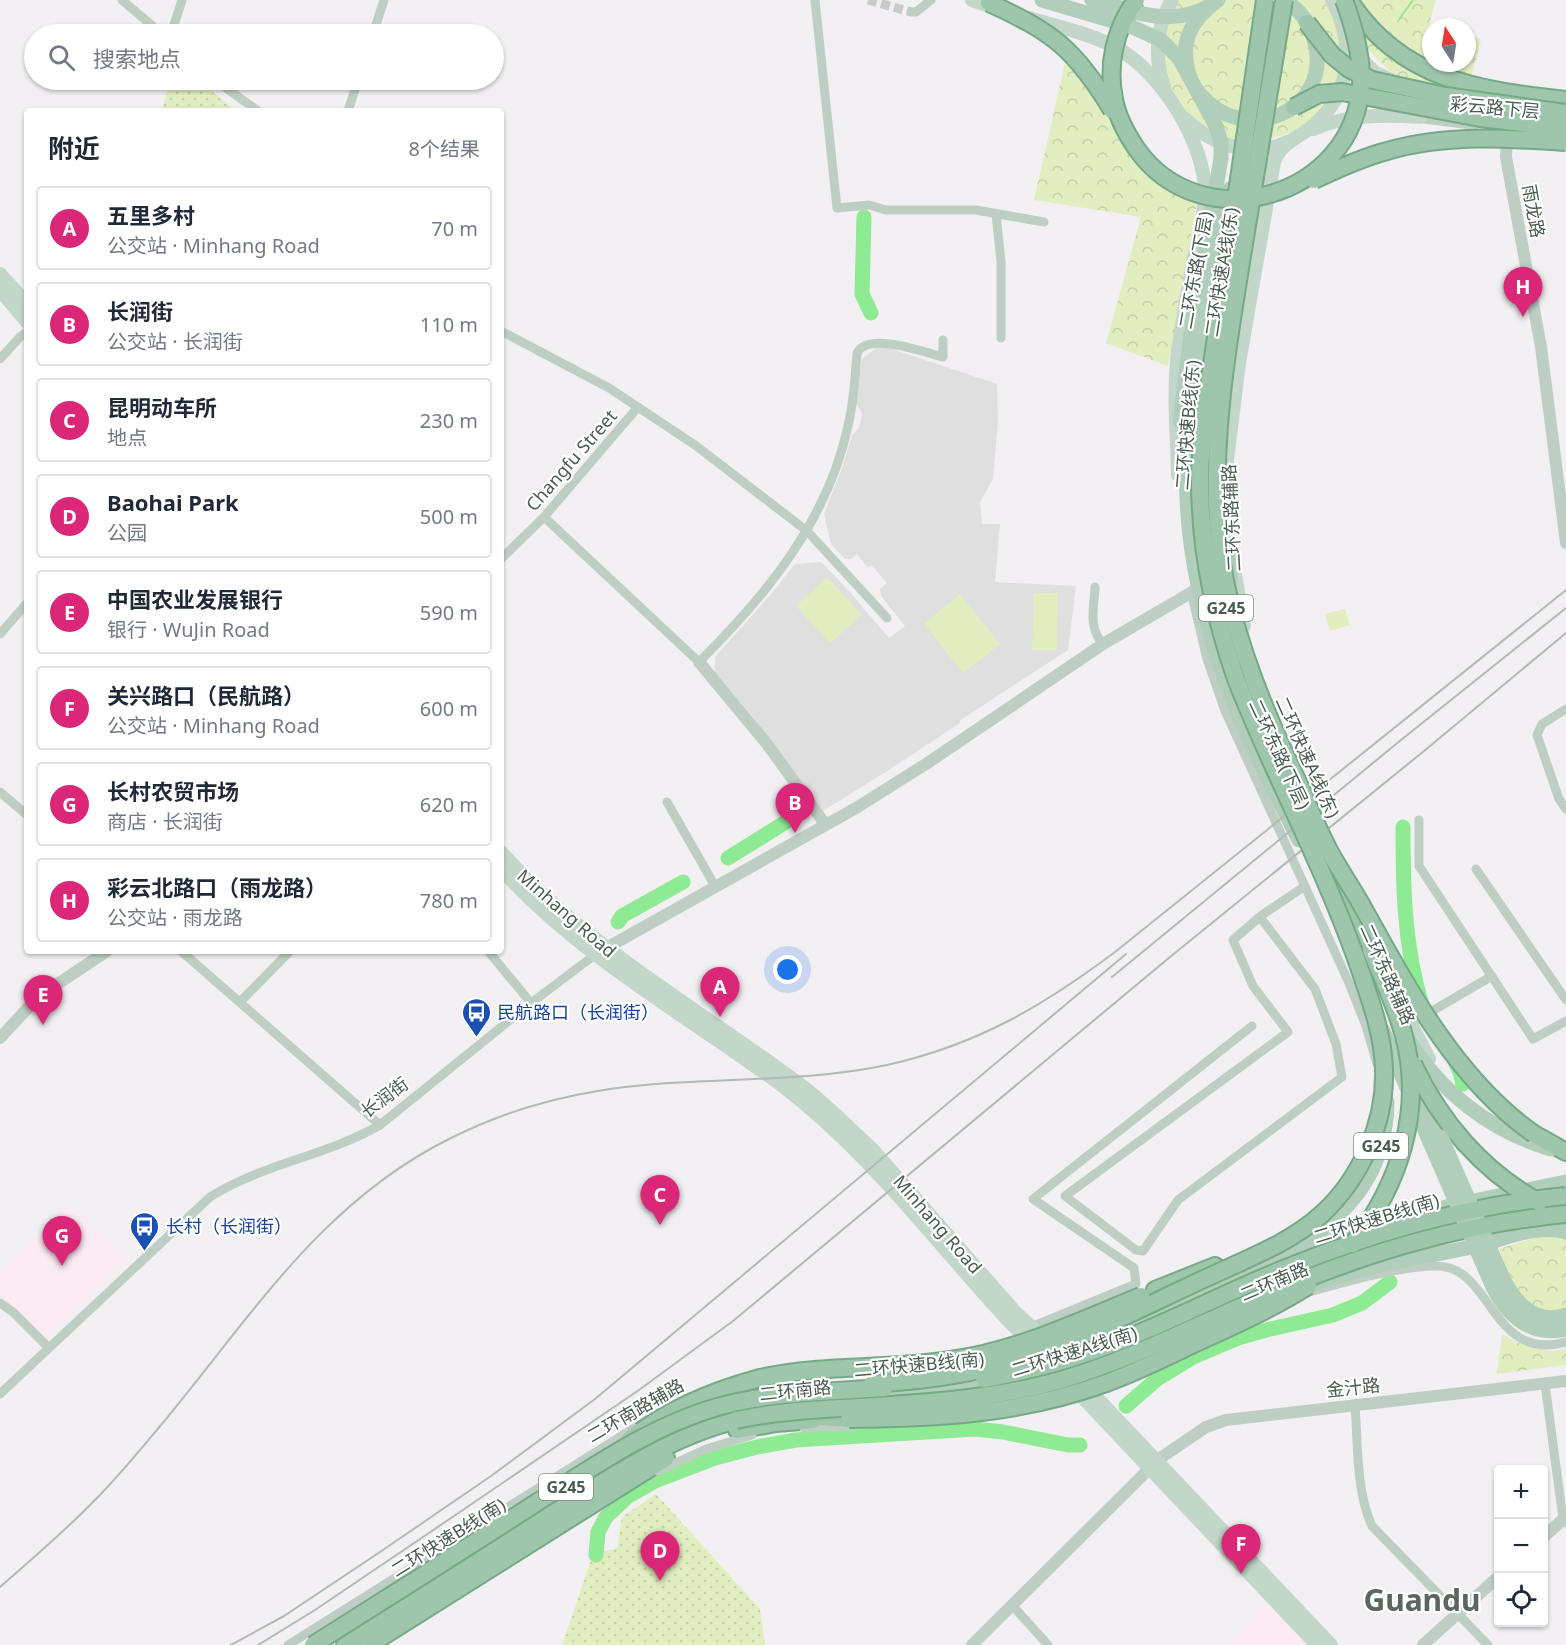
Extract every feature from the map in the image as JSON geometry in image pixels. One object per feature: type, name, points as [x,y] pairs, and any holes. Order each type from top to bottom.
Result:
[{"type":"highway","points":[[981,0],[1021,17],[1058,40],[1087,70],[1150,166],[1182,188],[1199,194],[1223,199],[1264,196],[1285,191],[1366,157],[1408,146],[1468,139],[1566,142]]},
{"type":"highway","name":"二环快速B线(东)","points":[[1265,0],[1206,406],[1200,464],[1201,517],[1212,588],[1230,662],[1253,721],[1321,871]]},
{"type":"highway","name":"二环快速A线(东)","points":[[1284,0],[1224,377],[1215,466],[1216,506],[1225,579],[1244,653],[1267,714],[1330,854]]},
{"type":"highway","points":[[1264,196],[1294,185],[1318,169],[1338,149],[1352,124],[1359,100],[1360,70],[1356,39],[1339,2]]},
{"type":"highway","points":[[1339,2],[1355,9],[1389,44],[1438,75],[1480,88],[1566,100]]},
{"type":"highway","points":[[1124,128],[1113,93],[1112,61],[1121,26],[1134,13]]},
{"type":"highway","points":[[1307,23],[1332,55],[1349,69],[1372,80],[1445,96],[1566,114]]},
{"type":"highway","points":[[1294,107],[1319,94],[1342,92],[1480,118],[1566,130]]},
{"type":"highway","points":[[1330,854],[1412,995],[1455,1054],[1479,1084],[1508,1114],[1534,1134],[1565,1153]]},
{"type":"highway","points":[[369,1645],[657,1463],[716,1437],[776,1423],[937,1417],[985,1413],[1041,1402],[1107,1383],[1156,1362],[1280,1303],[1318,1279],[1346,1252],[1382,1201],[1398,1166],[1410,1110],[1410,1072],[1405,1038],[1395,1006],[1330,854]]},
{"type":"highway","points":[[1321,871],[1423,1084],[1439,1112],[1474,1154],[1503,1178],[1537,1201],[1566,1215]]},
{"type":"highway","points":[[748,1400],[814,1388],[945,1377],[1017,1359],[1065,1341],[1173,1293],[1274,1246],[1312,1223],[1342,1193],[1368,1148],[1380,1111],[1384,1073],[1380,1034],[1371,1003],[1348,936],[1321,871]]},
{"type":"highway","name":"二环快速B线(南)","points":[[315,1645],[624,1449],[691,1416],[748,1400],[799,1393],[942,1384],[984,1379],[1033,1369],[1082,1355],[1122,1340],[1260,1279],[1347,1245],[1483,1209],[1566,1196]]},
{"type":"highway","name":"二环快速A线(南)","points":[[345,1645],[610,1477],[653,1452],[689,1435],[736,1420],[800,1411],[960,1399],[1037,1386],[1121,1359],[1267,1295],[1352,1262],[1419,1242],[1486,1226],[1566,1215]]},
{"type":"highway","points":[[576,1481],[664,1415],[714,1392],[760,1378],[792,1372],[939,1362],[1000,1350],[1263,1247],[1312,1223]]},
{"type":"highway","points":[[736,1420],[777,1414],[849,1419]]},
{"type":"highway","points":[[569,1519],[633,1465],[653,1452]]},
{"type":"main road","points":[[972,0],[1096,39],[1117,48],[1135,60],[1156,81],[1180,114],[1196,129],[1217,141],[1232,146],[1264,148],[1281,145],[1298,137],[1325,115],[1334,102],[1343,83],[1347,63],[1347,49],[1339,2]]},
{"type":"main road","points":[[1042,0],[1162,17],[1193,14],[1216,2]]},
{"type":"main road","points":[[1092,0],[1134,13],[1153,35],[1179,58],[1216,126],[1221,150],[1189,346],[1179,429],[1178,475]]},
{"type":"main road","name":"G245","points":[[1172,0],[1160,27],[1157,53],[1161,79],[1200,159],[1204,183],[1204,207],[1178,355],[1175,395],[1181,533],[1194,592],[1223,653]]},
{"type":"main road","name":"二环东路(下层)","points":[[1260,0],[1193,401],[1187,470],[1196,527],[1212,588],[1223,653],[1242,723],[1353,945]]},
{"type":"main road","name":"二环东路(下层)","points":[[1194,592],[1202,421],[1272,0]]},
{"type":"main road","points":[[1216,2],[1197,18],[1188,35],[1186,60],[1192,83],[1199,93],[1215,109],[1246,120],[1268,118],[1294,107],[1312,86],[1317,69],[1315,41],[1307,23],[1295,8],[1284,0]]},
{"type":"main road","points":[[1339,2],[1353,48],[1365,65],[1386,78],[1416,87]]},
{"type":"main road","name":"G245","points":[[1298,137],[1326,124],[1350,118],[1382,115],[1420,117]]},
{"type":"main road","name":"二环东路辅路","points":[[1298,137],[1278,152],[1271,175],[1230,428],[1227,490],[1230,547],[1244,624],[1269,707],[1433,1066],[1452,1094],[1462,1102]]},
{"type":"main road","points":[[0,274],[24,301]]},
{"type":"main road","points":[[0,290],[24,318]]},
{"type":"main road","name":"G245","points":[[1230,547],[1231,577],[1225,625],[1234,669]]},
{"type":"main road","name":"二环东路(下层)","points":[[1223,653],[1234,669],[1253,718],[1326,866],[1353,945]]},
{"type":"main road","name":"Minhang Road","points":[[504,855],[522,876],[600,951],[785,1088],[842,1135],[1008,1320],[1051,1356]]},
{"type":"main road","name":"Minhang Road","points":[[504,871],[553,920],[783,1072],[824,1104],[873,1150],[1016,1313],[1031,1327],[1051,1356],[1076,1384],[1331,1645]]},
{"type":"main road","points":[[1353,945],[1412,1046],[1436,1079],[1462,1102],[1505,1130],[1544,1147],[1565,1153]]},
{"type":"main road","points":[[1353,945],[1499,1284],[1507,1310],[1525,1325],[1545,1331],[1566,1329]]},
{"type":"main road","name":"G245","points":[[1236,1280],[1297,1247],[1337,1218],[1351,1204],[1369,1177],[1383,1139],[1388,1096],[1384,1060],[1353,945]]},
{"type":"main road","points":[[1236,1280],[1320,1245],[1394,1221],[1481,1199],[1566,1182]]},
{"type":"main road","points":[[1332,1278],[1431,1240],[1566,1215]]},
{"type":"main road","name":"二环南路","points":[[340,1645],[624,1466],[671,1440],[705,1426],[736,1417],[783,1410],[840,1405],[989,1402],[1035,1395],[1076,1384],[1140,1361],[1290,1294],[1332,1278],[1536,1230],[1566,1232]]},
{"type":"main road","name":"二环南路","points":[[315,1645],[625,1451],[666,1429],[701,1415],[725,1407],[781,1397],[915,1389],[963,1383],[999,1375],[1149,1319],[1236,1280]]},
{"type":"main road","points":[[1499,1284],[1531,1314],[1546,1318],[1566,1315]]},
{"type":"main road","name":"Minhang Road","points":[[1153,1465],[1317,1645]]},
{"type":"street","points":[[122,0],[150,24]]},
{"type":"street","points":[[174,24],[182,0]]},
{"type":"street","points":[[376,24],[384,0]]},
{"type":"street","points":[[815,0],[837,208],[869,205],[886,210],[976,210],[1044,222]]},
{"type":"street","points":[[911,12],[916,12],[931,0]]},
{"type":"street","name":"彩云路下层","points":[[1416,87],[1566,105]]},
{"type":"street","points":[[229,90],[254,108]]},
{"type":"street","points":[[349,108],[355,90]]},
{"type":"street","name":"雨龙路","points":[[1510,99],[1506,157],[1541,346],[1566,543]]},
{"type":"street","name":"彩云路下层","points":[[1420,117],[1507,127],[1566,130]]},
{"type":"street","points":[[996,214],[1000,262],[1001,338]]},
{"type":"street","points":[[504,333],[568,365],[695,445],[807,531],[887,618]]},
{"type":"street","points":[[0,359],[24,335]]},
{"type":"street","points":[[699,662],[722,640],[766,589],[793,554],[807,531],[831,483],[844,440],[852,401],[857,353],[860,347],[874,342],[883,343],[943,357],[943,340]]},
{"type":"street","name":"Changfu Street","points":[[504,556],[544,518],[638,407]]},
{"type":"street","points":[[544,518],[699,662],[767,744],[825,824]]},
{"type":"street","points":[[1095,587],[1093,625],[1096,636],[1103,644]]},
{"type":"street","points":[[1194,592],[1207,659],[1225,711],[1349,983],[1370,1037],[1383,1096],[1385,1119],[1383,1139]]},
{"type":"street","name":"长润街","points":[[0,1394],[210,1197],[242,1180],[360,1137],[380,1125],[531,1003],[600,951],[856,808],[926,764],[1103,644],[1194,592]]},
{"type":"street","points":[[0,634],[24,606]]},
{"type":"street","points":[[1566,710],[1542,724],[1537,735],[1559,799],[1566,809]]},
{"type":"street","points":[[0,792],[24,812]]},
{"type":"street","points":[[667,802],[715,886]]},
{"type":"street","points":[[1419,820],[1419,866],[1533,1039],[1566,1021]]},
{"type":"street","points":[[1476,869],[1566,1000]]},
{"type":"street","points":[[1143,1251],[1136,1250],[1065,1196],[1288,1032],[1253,986],[1233,940],[1260,917],[1305,886]]},
{"type":"street","points":[[1031,1327],[1136,1284],[1134,1268],[1178,1200],[1342,1077],[1336,1044],[1316,989],[1260,917]]},
{"type":"street","points":[[0,1038],[38,997],[102,954]]},
{"type":"street","points":[[184,954],[380,1125]]},
{"type":"street","points":[[240,1002],[287,954]]},
{"type":"street","points":[[490,954],[531,1003]]},
{"type":"street","points":[[1413,1022],[1492,976]]},
{"type":"street","points":[[1134,1268],[1033,1199],[1252,1026]]},
{"type":"street","points":[[1230,1321],[1271,1304],[1318,1290],[1405,1269],[1439,1266],[1456,1270],[1466,1278],[1499,1320],[1515,1334],[1537,1343],[1554,1345],[1566,1342]]},
{"type":"street","points":[[0,1303],[13,1312],[49,1348]]},
{"type":"street","name":"二环南路辅路","points":[[288,1645],[625,1433],[689,1396],[727,1380],[766,1370],[815,1364],[875,1362],[986,1371],[1023,1365],[1051,1356]]},
{"type":"street","name":"金汁路","points":[[972,1645],[1153,1465],[1206,1427],[1226,1420],[1566,1382]]},
{"type":"street","points":[[382,1645],[623,1492],[660,1470],[706,1449],[738,1438],[777,1431],[892,1424],[949,1417],[1018,1402],[1076,1384]]},
{"type":"street","points":[[1545,1384],[1565,1521],[1548,1534]]},
{"type":"street","points":[[1355,1405],[1362,1491],[1365,1512],[1372,1526],[1488,1645]]},
{"type":"street","points":[[1423,1645],[1494,1581]]},
{"type":"street","points":[[1012,1605],[1048,1645]]},
{"type":"shaded area","points":[[880,345],[997,384],[998,422],[993,479],[980,502],[982,524],[1000,524],[995,582],[1076,586],[1068,650],[892,768],[823,811],[753,717],[715,672],[715,657],[795,564],[821,562],[889,638],[905,626],[881,596],[880,589],[887,583],[871,565],[868,568],[857,554],[851,559],[845,559],[831,544],[824,514],[852,435],[859,428],[862,414],[856,403],[862,359]]},
{"type":"shaded area","points":[[68,1203],[125,1258],[45,1340],[0,1296],[0,1274]]},
{"type":"shaded area","points":[[1267,1603],[1307,1645],[1230,1645]]},
{"type":"green space","points":[[1178,0],[1326,0],[1341,39],[1340,61],[1331,95],[1312,120],[1285,135],[1254,140],[1223,136],[1196,122],[1175,99],[1163,52],[1164,33]]},
{"type":"green space","points":[[1340,0],[1436,0],[1431,18],[1422,18],[1422,72],[1472,72],[1467,93],[1418,83],[1392,72],[1373,55]]},
{"type":"green space","points":[[1476,38],[1481,39],[1476,58]]},
{"type":"green space","points":[[1067,54],[1151,169],[1197,202],[1168,366],[1106,343],[1141,217],[1034,200]]},
{"type":"green space","points":[[167,90],[210,90],[232,108],[163,108]]},
{"type":"green space","points":[[827,577],[862,615],[830,643],[796,606]]},
{"type":"green space","points":[[1034,593],[1058,593],[1057,650],[1032,650]]},
{"type":"green space","points":[[960,594],[1000,644],[963,673],[924,624]]},
{"type":"green space","points":[[1345,609],[1350,625],[1330,631],[1325,614]]},
{"type":"green space","points":[[1539,1236],[1566,1238],[1566,1310],[1546,1313],[1521,1298],[1506,1270],[1499,1249]]},
{"type":"green space","points":[[1502,1334],[1532,1348],[1566,1349],[1566,1365],[1497,1374]]},
{"type":"green space","points":[[656,1494],[760,1609],[765,1645],[562,1645],[593,1554],[617,1548],[622,1517]]},
{"type":"waterway","points":[[1400,18],[1413,0]]},
{"type":"waterway","points":[[864,217],[862,294],[871,313]]},
{"type":"waterway","points":[[728,858],[797,815],[798,810]]},
{"type":"waterway","points":[[1403,827],[1404,893],[1408,937],[1421,1002]]},
{"type":"waterway","points":[[618,922],[622,916],[683,882]]},
{"type":"waterway","points":[[1454,1059],[1463,1084]]},
{"type":"waterway","points":[[1126,1406],[1157,1379],[1193,1357],[1238,1338],[1333,1315],[1362,1303],[1390,1282]]},
{"type":"waterway","points":[[596,1555],[598,1532],[606,1517],[627,1497],[655,1481],[715,1458],[757,1447],[796,1440],[975,1429],[1068,1445],[1080,1445]]},
{"type":"tunnel","points":[[868,0],[911,12]]},
{"type":"railway","points":[[0,1587],[72,1523],[112,1483],[258,1304],[326,1228],[405,1164],[451,1138],[486,1122],[560,1098],[634,1086],[780,1078],[852,1071],[920,1057],[980,1035],[1062,990],[1115,952],[1566,590]]},
{"type":"railway","points":[[1112,977],[1566,608]]},
{"type":"railway","points":[[258,1645],[315,1610],[639,1390],[733,1321],[1170,957],[1566,633]]},
{"type":"railway","points":[[231,1645],[284,1616],[380,1552],[491,1476],[595,1399],[1126,954]]},
{"type":"place","name":"彩云北路口（雨龙路）","points":[[1523,317]]},
{"type":"place","name":"长润街","points":[[795,833]]},
{"type":"place","name":"五里多村","points":[[720,1017]]},
{"type":"place","name":"中国农业发展银行","points":[[43,1025]]},
{"type":"place","name":"民航路口（长润街）","points":[[476,1038]]},
{"type":"place","name":"昆明动车所","points":[[660,1225]]},
{"type":"place","name":"长村（长润街）","points":[[145,1252]]},
{"type":"place","name":"长村农贸市场","points":[[62,1266]]},
{"type":"place","name":"关兴路口（民航路）","points":[[1241,1574]]},
{"type":"place","name":"Baohai Park","points":[[660,1581]]},
{"type":"district","name":"Guandu","points":[[1422,1599]]}]
